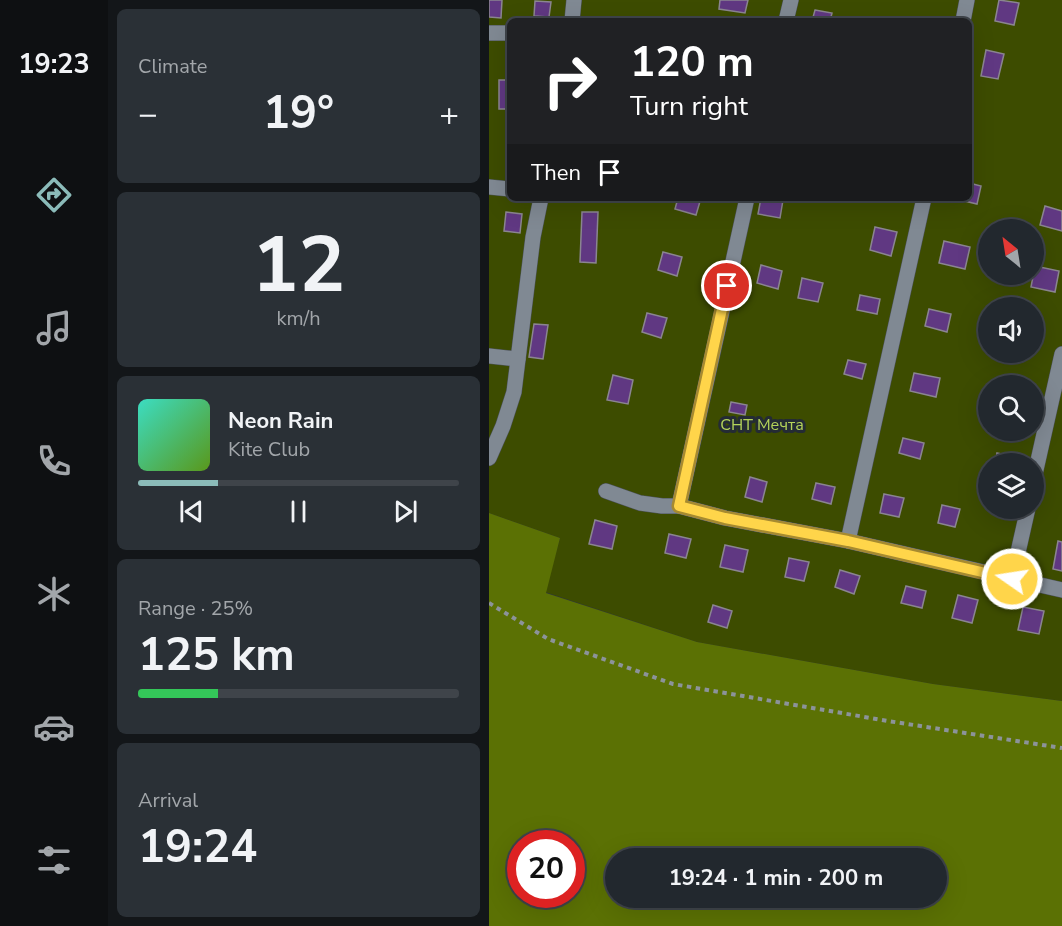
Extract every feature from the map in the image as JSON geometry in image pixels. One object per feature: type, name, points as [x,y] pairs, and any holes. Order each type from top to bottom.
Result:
[{"type":"lane","points":[[572,18],[574,0]]},
{"type":"lane","points":[[787,18],[791,0]]},
{"type":"lane","points":[[964,18],[967,0]]},
{"type":"lane","points":[[489,33],[507,33]]},
{"type":"lane","points":[[489,187],[507,189]]},
{"type":"lane","points":[[489,458],[514,392],[533,237],[540,201]]},
{"type":"lane","points":[[679,506],[746,201]]},
{"type":"lane","points":[[848,541],[923,201]]},
{"type":"lane","points":[[1040,453],[1062,354]]},
{"type":"lane","points":[[489,356],[518,359]]},
{"type":"lane","points":[[606,491],[640,503],[679,506],[725,518],[848,541],[1062,590]]},
{"type":"lane","points":[[1012,579],[1026,519]]},
{"type":"path","points":[[489,603],[548,639],[673,684],[1062,748]]},
{"type":"green space","name":"СНТ Мечта","points":[[489,0],[1062,0],[1062,701],[933,684],[697,642],[545,592],[560,538],[489,513]]},
{"type":"green space","points":[[489,513],[560,538],[546,593],[697,642],[933,684],[1062,701],[1062,926],[489,926]]},
{"type":"building","points":[[489,0],[502,0],[501,18],[489,17]]},
{"type":"building","points":[[720,0],[748,0],[745,13],[719,9]]},
{"type":"building","points":[[999,0],[1019,3],[1014,25],[995,21]]},
{"type":"building","points":[[535,1],[551,2],[549,17],[534,16]]},
{"type":"building","points":[[815,10],[832,13],[831,18],[813,18]]},
{"type":"building","points":[[986,50],[1004,54],[998,79],[981,76]]},
{"type":"building","points":[[499,80],[507,80],[507,109],[499,109]]},
{"type":"building","points":[[972,184],[981,186],[977,204],[964,201],[972,201]]},
{"type":"building","points":[[677,201],[700,201],[696,215],[675,209]]},
{"type":"building","points":[[760,201],[783,201],[780,218],[758,214]]},
{"type":"building","points":[[1045,206],[1062,211],[1062,231],[1044,226],[1044,219],[1042,219]]},
{"type":"building","points":[[506,212],[522,214],[520,233],[504,231]]},
{"type":"building","points":[[582,212],[598,212],[596,263],[580,262]]},
{"type":"building","points":[[875,227],[897,232],[891,256],[870,250]]},
{"type":"building","points":[[944,241],[970,247],[965,269],[939,263]]},
{"type":"building","points":[[663,252],[682,257],[677,276],[658,270]]},
{"type":"building","points":[[761,265],[782,271],[778,289],[757,283]]},
{"type":"building","points":[[1044,268],[1059,271],[1055,292],[1031,287],[1031,285],[1044,285]]},
{"type":"building","points":[[802,278],[823,283],[818,302],[798,298]]},
{"type":"building","points":[[860,295],[880,299],[877,314],[857,310]]},
{"type":"building","points":[[929,309],[951,314],[947,332],[925,326]]},
{"type":"building","points":[[647,313],[667,318],[661,338],[642,332]]},
{"type":"building","points":[[534,324],[548,325],[543,359],[529,357]]},
{"type":"building","points":[[848,360],[866,364],[862,379],[844,374]]},
{"type":"building","points":[[914,373],[940,378],[936,397],[910,391]]},
{"type":"building","points":[[613,375],[633,380],[628,404],[607,400]]},
{"type":"building","points":[[731,402],[747,405],[745,415],[729,412]]},
{"type":"building","points":[[903,438],[924,443],[920,459],[899,453]]},
{"type":"building","points":[[750,477],[767,482],[762,502],[745,497]]},
{"type":"building","points":[[816,483],[835,487],[831,504],[812,499]]},
{"type":"building","points":[[884,494],[904,498],[899,517],[880,513]]},
{"type":"building","points":[[942,505],[960,509],[955,527],[938,523]]},
{"type":"building","points":[[595,520],[617,526],[612,549],[589,544]]},
{"type":"building","points":[[669,534],[691,539],[686,558],[665,553]]},
{"type":"building","points":[[1058,541],[1062,542],[1062,571],[1053,569]]},
{"type":"building","points":[[725,545],[748,550],[743,572],[720,567]]},
{"type":"building","points":[[789,558],[809,562],[804,581],[785,577]]},
{"type":"building","points":[[840,570],[860,576],[854,594],[835,587]]},
{"type":"building","points":[[906,586],[926,591],[922,608],[901,603]]},
{"type":"building","points":[[958,595],[978,600],[972,623],[952,618]]},
{"type":"building","points":[[713,605],[732,611],[727,628],[708,622]]},
{"type":"building","points":[[1023,607],[1044,611],[1039,634],[1018,630]]},
{"type":"route","points":[[727,286],[679,506],[725,518],[848,541],[1012,579]]}]
